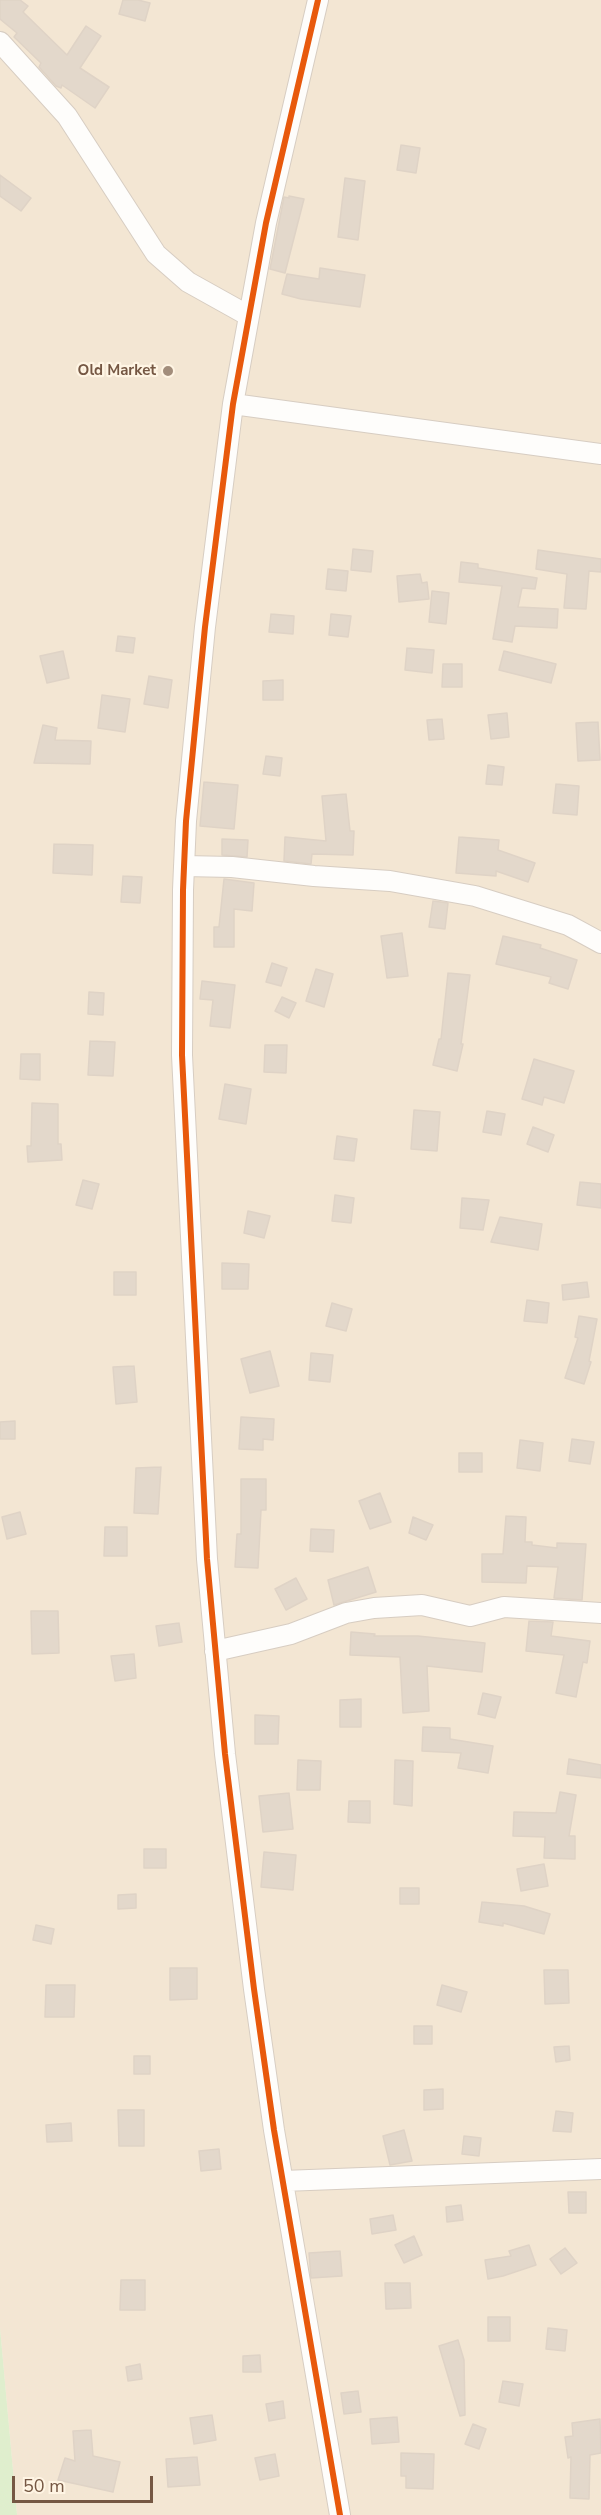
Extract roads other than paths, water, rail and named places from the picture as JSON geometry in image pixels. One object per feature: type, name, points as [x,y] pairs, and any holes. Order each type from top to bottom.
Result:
[{"type":"street","points":[[318,0],[266,224],[233,404],[206,627],[186,821],[182,1055],[206,1548],[225,1754],[251,1965],[283,2181],[340,2515]]},
{"type":"street","points":[[0,42],[67,116],[156,254],[188,282],[249,316]]},
{"type":"street","points":[[233,404],[601,454]]},
{"type":"street","points":[[184,866],[232,867],[390,881],[475,896],[568,925],[601,943]]},
{"type":"street","points":[[215,1651],[291,1634],[346,1613],[374,1608],[422,1605],[470,1616],[504,1607],[601,1613]]},
{"type":"street","points":[[283,2181],[601,2169]]},
{"type":"place","name":"Old Market","points":[[168,371]]}]
